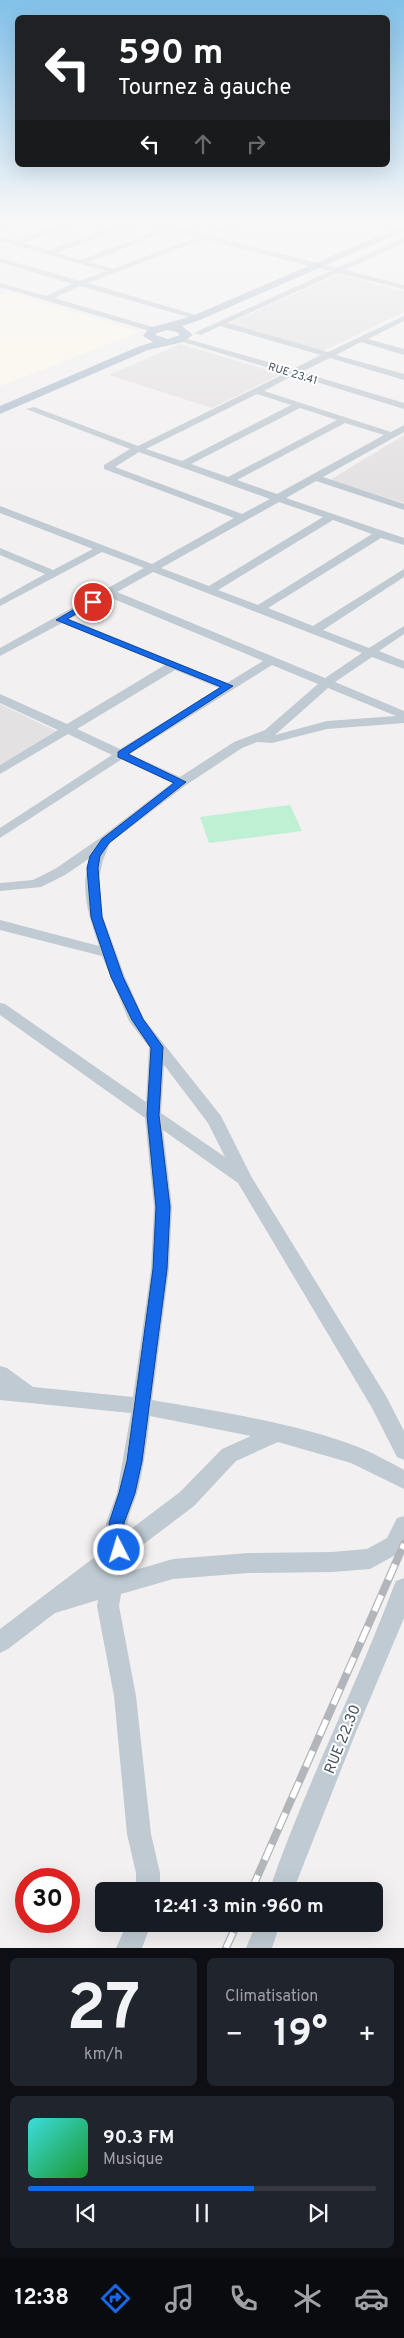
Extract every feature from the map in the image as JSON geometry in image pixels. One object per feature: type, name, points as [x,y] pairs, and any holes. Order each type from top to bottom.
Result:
[{"type":"main road","points":[[168,328],[214,311]]},
{"type":"main road","points":[[184,335],[235,311]]},
{"type":"main road","name":"RUE 23.41","points":[[168,328],[184,335],[167,342],[155,340],[151,333],[168,328]]},
{"type":"main road","points":[[0,403],[140,342],[151,333]]},
{"type":"main road","points":[[0,410],[144,348],[167,342]]},
{"type":"street","name":"RUE 23.41","points":[[83,311],[151,333]]},
{"type":"street","points":[[173,311],[196,318]]},
{"type":"street","points":[[198,333],[242,311]]},
{"type":"street","points":[[243,518],[108,468],[138,449],[404,318]]},
{"type":"street","points":[[218,323],[404,377]]},
{"type":"street","name":"RUE 23.41","points":[[184,335],[293,373],[404,406]]},
{"type":"street","points":[[362,340],[404,352]]},
{"type":"street","points":[[256,391],[392,434]]},
{"type":"street","points":[[182,465],[299,405]]},
{"type":"street","points":[[31,409],[182,465],[404,542]]},
{"type":"street","points":[[228,481],[344,420]]},
{"type":"street","points":[[0,653],[404,428]]},
{"type":"street","points":[[316,478],[404,507]]},
{"type":"street","points":[[0,509],[404,665]]},
{"type":"street","points":[[210,590],[330,517]]},
{"type":"street","points":[[259,609],[380,534]]},
{"type":"street","points":[[0,603],[102,548]]},
{"type":"street","points":[[0,551],[54,574]]},
{"type":"street","points":[[314,630],[404,572]]},
{"type":"street","points":[[0,592],[12,596]]},
{"type":"street","points":[[109,593],[404,715]]},
{"type":"street","points":[[61,620],[228,686]]},
{"type":"street","points":[[0,887],[36,884],[60,872],[105,841],[181,782],[232,748],[256,739],[274,729],[327,682],[404,629]]},
{"type":"street","points":[[0,834],[121,754],[272,660]]},
{"type":"street","points":[[0,770],[174,665]]},
{"type":"street","points":[[0,698],[181,782]]},
{"type":"street","points":[[256,739],[272,739],[327,725],[404,719]]},
{"type":"street","points":[[105,841],[95,856],[92,868],[96,917],[128,1002],[140,1025],[204,1104],[244,1178],[379,1402],[404,1451]]},
{"type":"street","points":[[0,925],[110,953]]},
{"type":"street","points":[[0,1008],[244,1178]]},
{"type":"street","points":[[148,1882],[131,1765],[125,1696],[108,1606],[119,1550],[116,1523],[127,1493],[132,1469],[160,1269],[163,1207],[153,1115],[157,1047]]},
{"type":"street","points":[[0,1374],[30,1396]]},
{"type":"street","points":[[0,1392],[142,1406],[233,1423],[313,1442],[357,1456],[404,1480]]},
{"type":"street","points":[[0,1642],[187,1499],[229,1455],[275,1434]]},
{"type":"street","points":[[48,1605],[173,1569],[248,1563],[332,1562],[370,1559],[394,1545],[404,1525]]},
{"type":"street","name":"RUE 22.30","points":[[285,1882],[346,1728],[385,1640],[404,1588]]},
{"type":"street","points":[[129,1948],[136,1932]]},
{"type":"street","points":[[259,1948],[265,1932]]},
{"type":"shaded area","points":[[0,311],[70,311],[140,332],[0,386]]},
{"type":"shaded area","points":[[257,311],[404,311],[321,352],[228,324]]},
{"type":"shaded area","points":[[180,344],[281,374],[212,408],[109,375]]},
{"type":"shaded area","points":[[404,435],[404,503],[330,480]]},
{"type":"shaded area","points":[[0,704],[56,731],[0,765]]},
{"type":"green space","points":[[290,805],[302,831],[209,843],[200,817]]},
{"type":"railway","points":[[255,1882],[404,1544]]},
{"type":"railway","points":[[226,1948],[233,1932]]},
{"type":"route","points":[[93,602],[61,620],[228,686],[121,754],[181,782],[105,841],[95,856],[92,868],[96,917],[117,977],[137,1020],[157,1047],[153,1115],[163,1207],[160,1269],[134,1461],[127,1493],[116,1523],[119,1550]]}]
